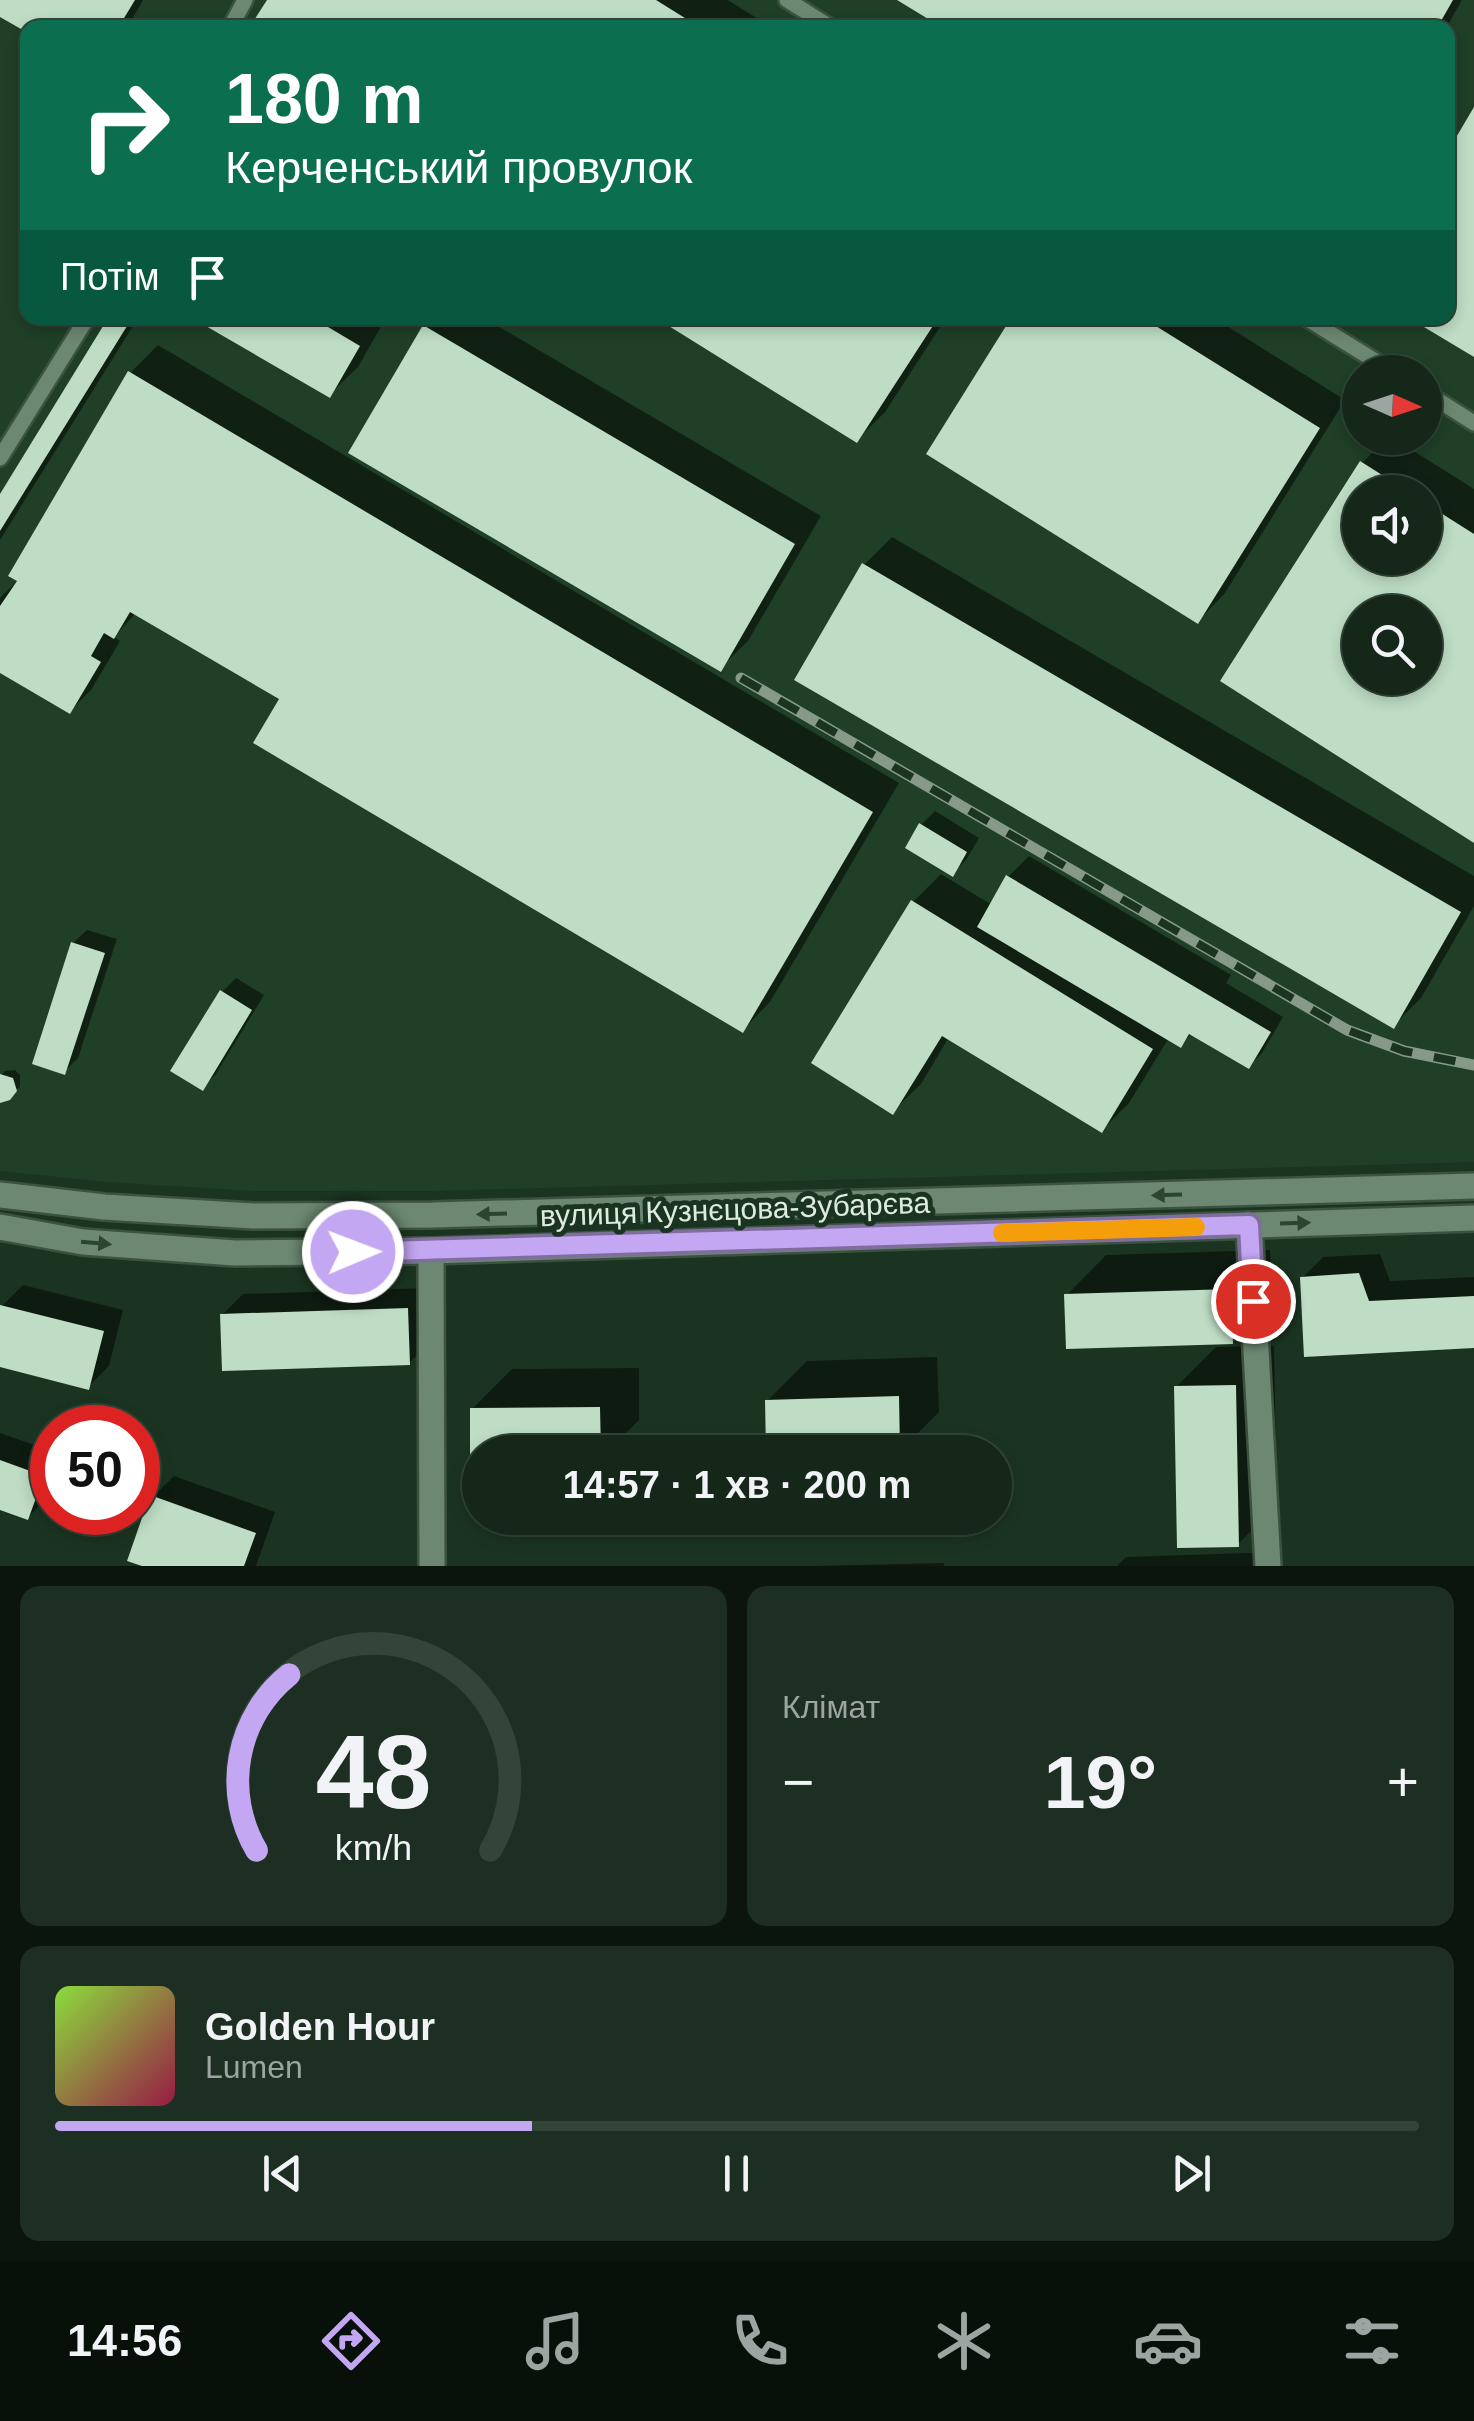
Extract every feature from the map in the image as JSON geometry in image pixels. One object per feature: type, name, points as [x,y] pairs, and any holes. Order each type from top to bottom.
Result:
[{"type":"main road","name":"вулиця Кузнєцова-Зубарєва","points":[[0,1195],[253,1216],[433,1215],[1474,1186]]},
{"type":"main road","name":"вулиця Кузнєцова-Зубарєва","points":[[0,1227],[83,1242],[236,1254],[1474,1218]]},
{"type":"main road","points":[[1249,1225],[1268,1566]]},
{"type":"main road","points":[[431,1250],[432,1566]]},
{"type":"lane","points":[[786,0],[819,20]]},
{"type":"lane","points":[[0,458],[82,325]]},
{"type":"lane","points":[[1317,325],[1366,355]]},
{"type":"lane","points":[[1442,403],[1474,423]]},
{"type":"shaded area","points":[[0,0],[1474,0],[1474,1162],[433,1191],[254,1191],[0,1171]]},
{"type":"building","points":[[0,0],[135,0],[123,20],[20,20],[20,28],[0,17]]},
{"type":"building","points":[[267,0],[656,0],[688,20],[254,20]]},
{"type":"building","points":[[897,0],[1453,0],[1442,20],[930,20]]},
{"type":"building","points":[[1474,107],[1474,357],[1421,325],[1455,325],[1455,139]]},
{"type":"building","points":[[104,325],[128,325],[0,531],[0,494]]},
{"type":"building","points":[[204,325],[325,325],[360,346],[330,398]]},
{"type":"building","points":[[423,325],[795,544],[721,672],[348,453]]},
{"type":"building","points":[[667,325],[933,325],[857,443]]},
{"type":"building","points":[[1007,325],[1154,325],[1320,428],[1198,624],[926,454]]},
{"type":"building","points":[[128,371],[873,812],[743,1033],[253,743],[279,699],[130,612],[114,639],[104,633],[91,656],[101,662],[70,714],[0,673],[0,606],[17,581],[8,576]]},
{"type":"building","points":[[1360,461],[1382,475],[1351,475]]},
{"type":"building","points":[[1342,489],[1342,575],[1442,575],[1442,514],[1474,534],[1474,843],[1220,681]]},
{"type":"building","points":[[862,563],[1461,912],[1394,1029],[794,680]]},
{"type":"building","points":[[919,823],[967,852],[953,877],[905,848]]},
{"type":"building","points":[[1006,875],[1271,1032],[1249,1069],[1189,1034],[1181,1048],[977,927]]},
{"type":"building","points":[[911,900],[1153,1049],[1102,1133],[942,1036],[893,1115],[811,1063]]},
{"type":"building","points":[[71,942],[105,953],[65,1075],[32,1064]]},
{"type":"building","points":[[220,990],[252,1010],[203,1091],[170,1071]]},
{"type":"building","points":[[0,1074],[13,1078],[17,1091],[10,1100],[0,1103]]},
{"type":"building","points":[[1359,1273],[1369,1301],[1474,1296],[1474,1348],[1304,1357],[1300,1277]]},
{"type":"building","points":[[1231,1289],[1233,1344],[1066,1349],[1064,1294]]},
{"type":"building","points":[[0,1305],[104,1331],[89,1390],[0,1367]]},
{"type":"building","points":[[408,1308],[410,1365],[222,1371],[220,1314]]},
{"type":"building","points":[[1236,1385],[1239,1547],[1177,1548],[1174,1386]]},
{"type":"building","points":[[899,1396],[900,1435],[766,1435],[765,1400]]},
{"type":"building","points":[[600,1407],[601,1435],[470,1435],[470,1408]]},
{"type":"building","points":[[0,1460],[30,1471],[30,1514],[28,1520],[0,1510]]},
{"type":"building","points":[[160,1499],[256,1533],[244,1566],[142,1566],[127,1561],[136,1535],[160,1535]]},
{"type":"railway","points":[[741,678],[1347,1030],[1404,1051],[1474,1065]]},
{"type":"slow traffic","points":[[1002,1233],[1196,1227]]},
{"type":"route","points":[[353,1252],[1249,1225],[1253,1301]]}]
